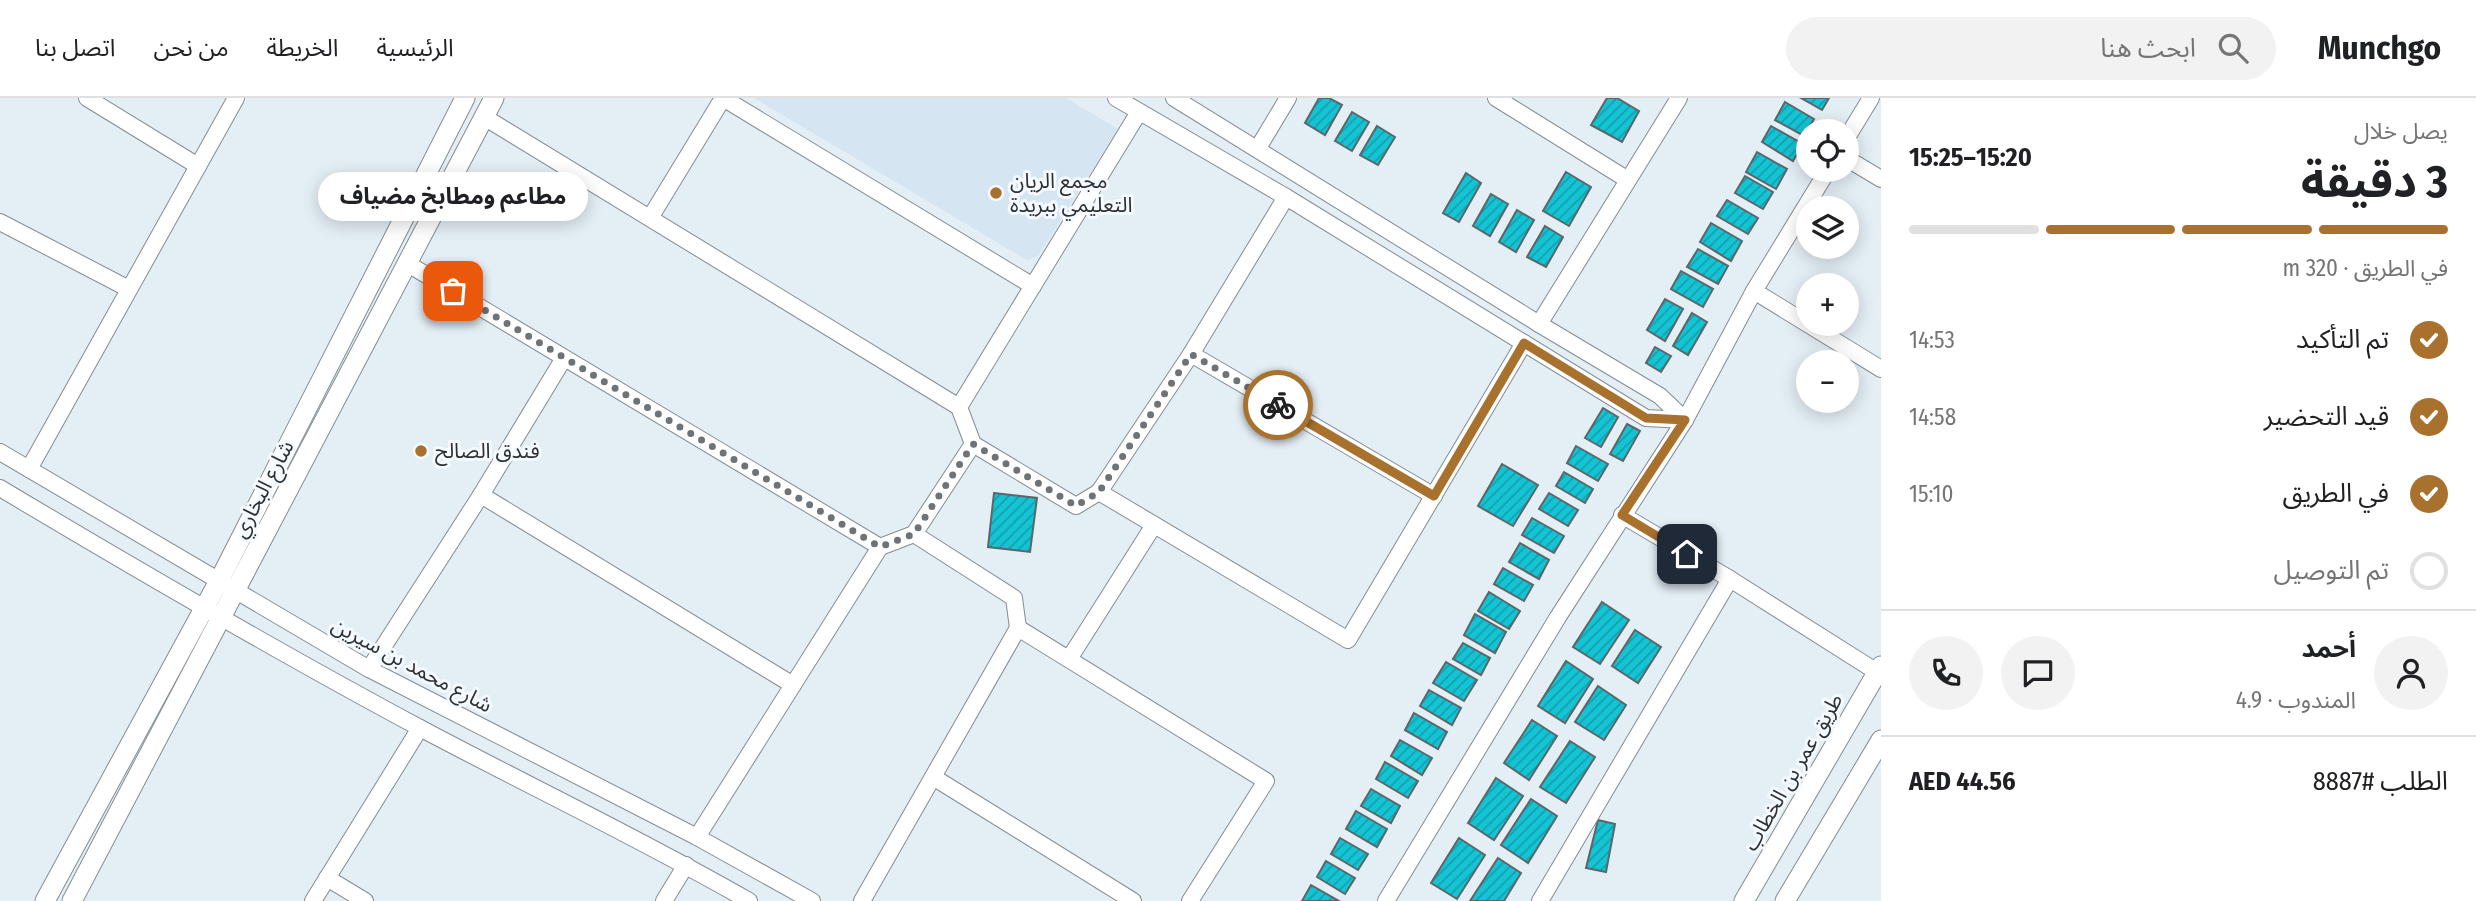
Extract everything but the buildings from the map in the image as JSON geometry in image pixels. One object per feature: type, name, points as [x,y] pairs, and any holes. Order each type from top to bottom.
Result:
[{"type":"main road","name":"شارع البخاري","points":[[72,901],[222,618],[227,585],[465,98]]},
{"type":"main road","name":"شارع البخاري","points":[[45,901],[202,608],[227,585],[408,264],[494,98]]},
{"type":"main road","name":"طريق عمر بن الخطاب","points":[[1744,901],[1879,669]]},
{"type":"main road","points":[[1785,901],[1881,740]]},
{"type":"street","points":[[88,98],[198,166]]},
{"type":"street","points":[[29,468],[236,98]]},
{"type":"street","points":[[650,218],[723,98],[1033,286]]},
{"type":"street","points":[[1116,98],[1286,197],[1646,418],[1685,420]]},
{"type":"street","points":[[1174,98],[1660,396],[1685,420]]},
{"type":"street","points":[[1258,148],[1288,98]]},
{"type":"street","points":[[1496,98],[1628,180]]},
{"type":"street","points":[[1539,324],[1679,98]]},
{"type":"street","points":[[1858,119],[1871,98]]},
{"type":"street","points":[[959,407],[1139,112]]},
{"type":"street","points":[[484,117],[959,407],[973,444],[1076,506],[1099,492],[1191,354],[1286,197]]},
{"type":"street","points":[[1859,166],[1881,179]]},
{"type":"street","points":[[1385,901],[1622,515],[1685,420],[1754,291],[1821,182]]},
{"type":"street","points":[[0,222],[130,289]]},
{"type":"street","points":[[408,264],[880,547]]},
{"type":"street","points":[[1754,291],[1881,369]]},
{"type":"street","points":[[1099,492],[1348,640],[1524,343]]},
{"type":"street","points":[[1191,354],[1434,496]]},
{"type":"street","points":[[369,669],[481,495],[564,358]]},
{"type":"street","points":[[698,837],[880,547],[914,534],[973,444]]},
{"type":"street","name":"شارع محمد بن سيرين","points":[[0,452],[369,669],[698,837],[812,901]]},
{"type":"street","points":[[0,488],[202,608],[420,728],[687,865],[749,901]]},
{"type":"street","points":[[481,495],[793,685]]},
{"type":"street","points":[[1622,515],[1879,669]]},
{"type":"street","points":[[1069,659],[1154,525]]},
{"type":"street","points":[[862,901],[1018,628],[1014,598],[914,534]]},
{"type":"street","points":[[1540,901],[1730,579]]},
{"type":"street","points":[[1018,628],[1266,781],[1190,901]]},
{"type":"street","points":[[313,901],[420,728]]},
{"type":"street","points":[[933,777],[1133,901]]},
{"type":"street","points":[[663,901],[687,865]]},
{"type":"street","points":[[327,878],[365,901]]},
{"type":"shaded area","name":"مجمع الريان التعليمي ببريدة","points":[[754,98],[1066,98],[1118,129],[1038,256],[1027,260]]},
{"type":"way so far","points":[[453,291],[880,547],[914,534],[973,444],[1076,506],[1099,492],[1191,354],[1278,405]]},
{"type":"place","name":"مجمع الريان التعليمي ببريدة","points":[[996,193]]},
{"type":"place","name":"مطاعم ومطابخ مضياف","points":[[453,291]]},
{"type":"place","name":"فندق الصالح","points":[[421,451]]},
{"type":"route","points":[[1278,405],[1434,496],[1524,343],[1646,418],[1685,420],[1622,515],[1687,554]]}]
